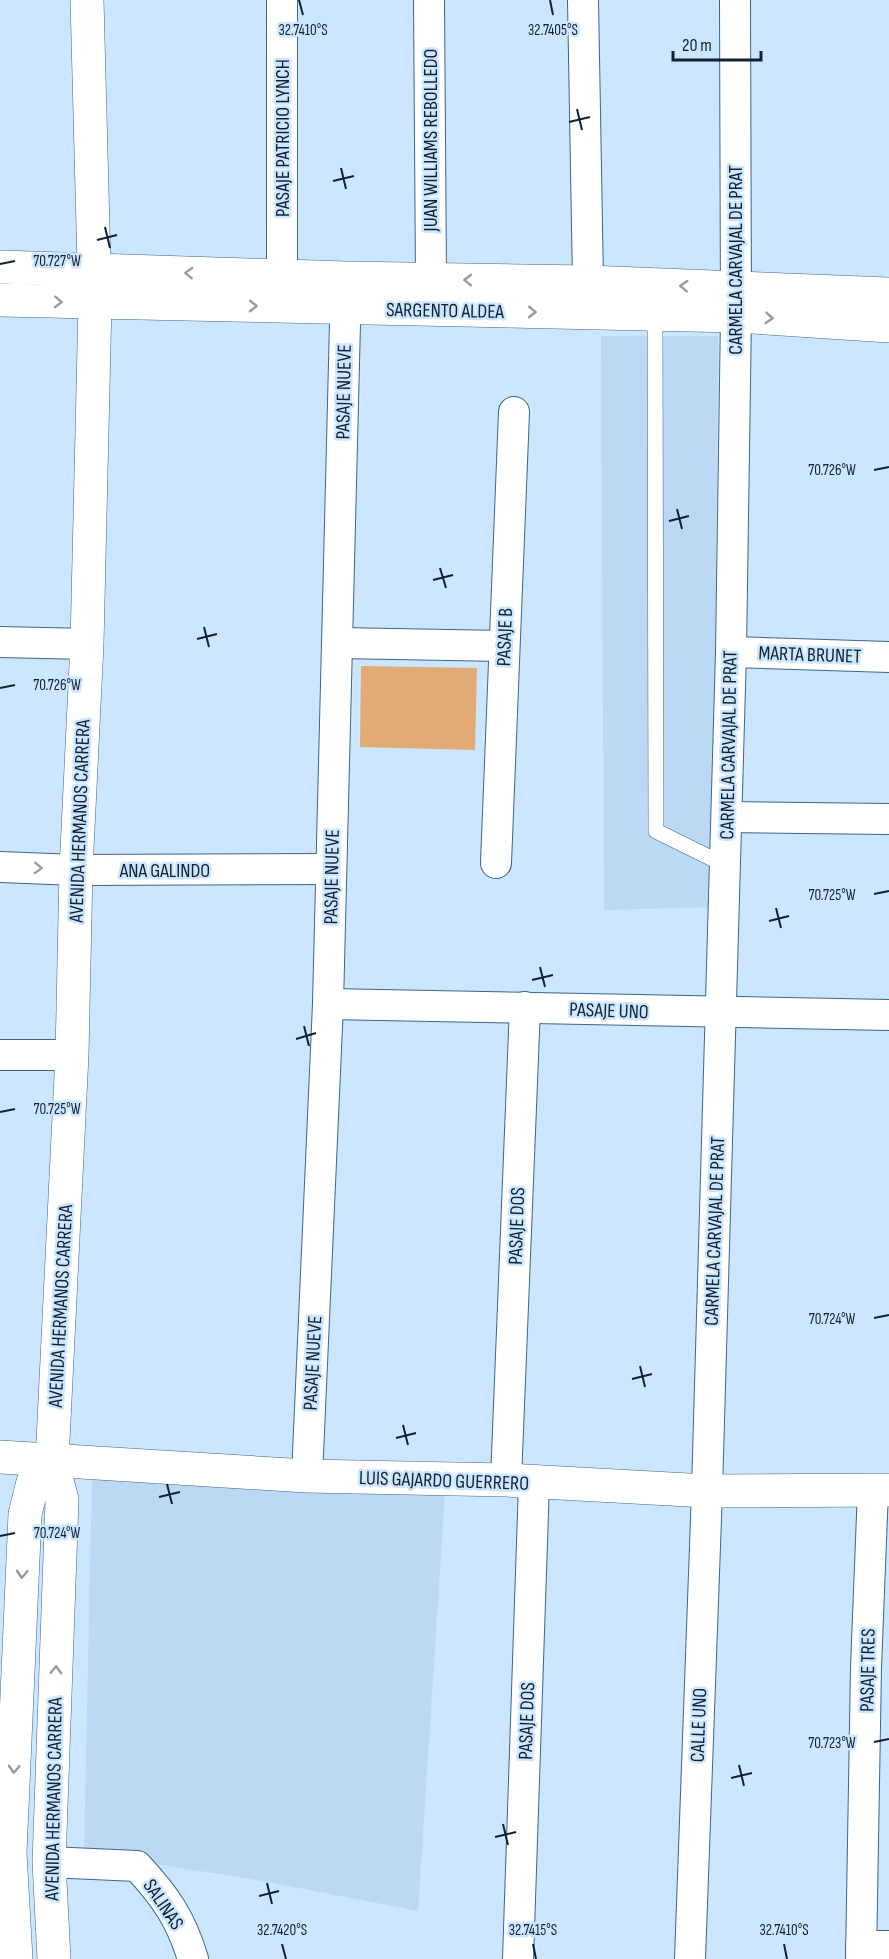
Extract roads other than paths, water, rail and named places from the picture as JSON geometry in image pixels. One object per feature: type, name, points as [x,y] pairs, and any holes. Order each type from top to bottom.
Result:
[{"type":"street","name":"AVENIDA HERMANOS CARRERA","points":[[54,1959],[49,1862],[62,1500],[52,1461],[72,1055],[76,870],[87,644],[95,303],[87,0]]},
{"type":"street","name":"PASAJE PATRICIO LYNCH","points":[[282,0],[282,276]]},
{"type":"street","name":"JUAN WILLIAMS REBOLLEDO","points":[[429,0],[431,280]]},
{"type":"street","points":[[583,0],[588,282]]},
{"type":"street","name":"CARMELA CARVAJAL DE PRAT","points":[[707,1491],[731,652],[736,302],[735,0]]},
{"type":"street","name":"SARGENTO ALDEA","points":[[0,267],[282,276],[345,293],[655,315],[736,302],[889,294]]},
{"type":"street","name":"SARGENTO ALDEA","points":[[0,300],[95,303],[345,293],[431,280],[588,282],[889,326]]},
{"type":"street","name":"PASAJE NUEVE","points":[[307,1476],[328,1004],[345,293]]},
{"type":"street","name":"PASAJE B","points":[[496,863],[514,412]]},
{"type":"street","points":[[0,642],[87,644]]},
{"type":"street","points":[[338,643],[504,646]]},
{"type":"street","name":"MARTA BRUNET","points":[[731,652],[889,657]]},
{"type":"street","points":[[727,817],[889,819]]},
{"type":"street","name":"ANA GALINDO","points":[[0,867],[76,870],[330,869]]},
{"type":"street","name":"PASAJE UNO","points":[[328,1004],[889,1015]]},
{"type":"street","name":"PASAJE DOS","points":[[518,1959],[525,1007]]},
{"type":"street","points":[[0,1054],[72,1055]]},
{"type":"street","name":"LUIS GAJARDO GUERRERO","points":[[0,1456],[307,1476],[520,1482],[707,1491],[881,1490]]},
{"type":"street","name":"AVENIDA HERMANOS CARRERA","points":[[16,1959],[10,1853],[25,1514],[33,1482],[52,1461]]},
{"type":"street","name":"PASAJE TRES","points":[[871,1950],[876,1832],[881,1490]]},
{"type":"street","name":"CALLE UNO","points":[[690,1959],[707,1491]]},
{"type":"street","name":"SALINAS","points":[[49,1862],[137,1866],[162,1892],[186,1934],[193,1959]]},
{"type":"lane","points":[[655,315],[656,831],[725,865]]}]
